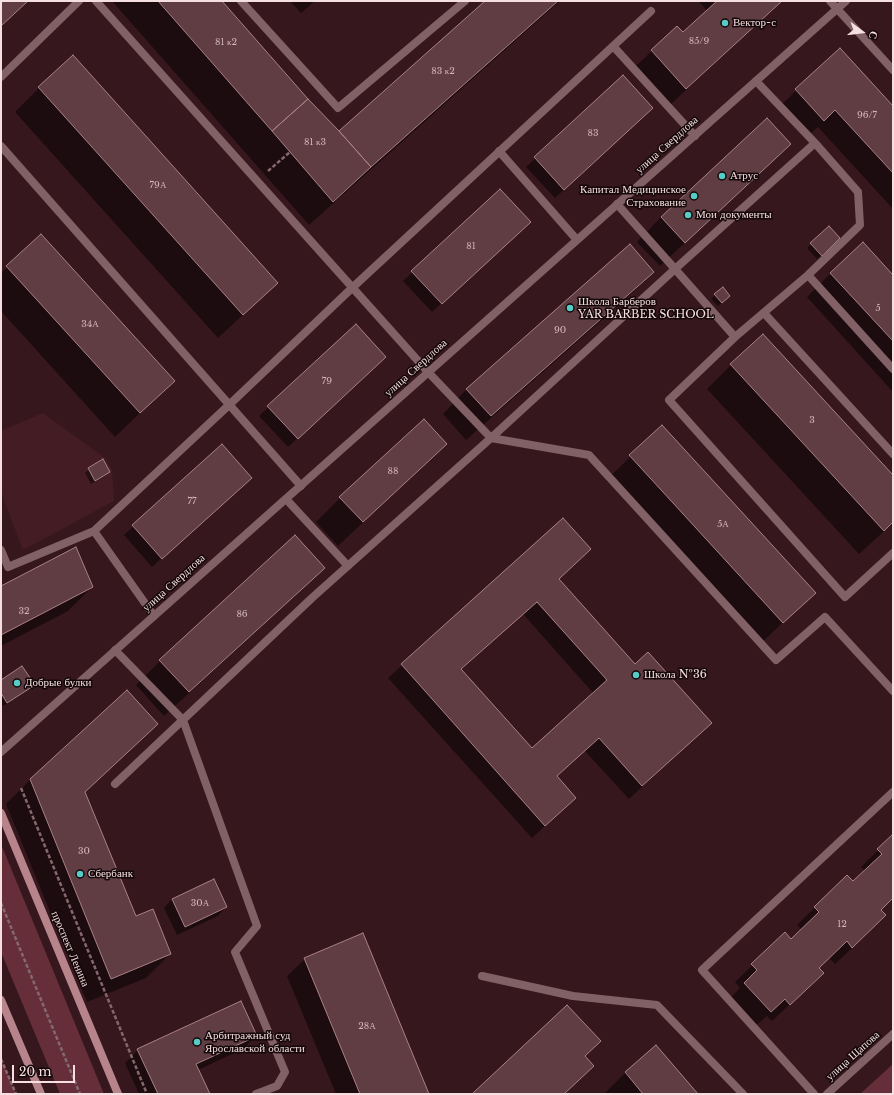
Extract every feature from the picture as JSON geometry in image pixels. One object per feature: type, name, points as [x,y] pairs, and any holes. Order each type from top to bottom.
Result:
[{"type":"main road","name":"проспект Ленина","points":[[1,813],[118,1094]]},
{"type":"main road","points":[[1,1000],[41,1094]]},
{"type":"street","points":[[1,77],[79,1]]},
{"type":"street","points":[[96,1],[352,288],[428,372],[491,438],[589,455],[776,660],[825,616],[893,692]]},
{"type":"street","points":[[241,1],[338,108],[464,1]]},
{"type":"street","points":[[830,1],[893,70]]},
{"type":"street","name":"улица Свердлова","points":[[1,752],[846,1]]},
{"type":"street","points":[[1,550],[8,567],[94,531],[352,288],[651,10]]},
{"type":"street","points":[[612,46],[695,136]]},
{"type":"street","points":[[756,81],[815,143],[858,192],[860,225],[808,276],[735,337],[669,400],[845,597],[893,553]]},
{"type":"street","points":[[114,784],[348,566],[815,143]]},
{"type":"street","points":[[1,146],[301,486]]},
{"type":"street","points":[[499,151],[577,240]]},
{"type":"street","points":[[617,204],[735,337]]},
{"type":"street","points":[[808,276],[893,369]]},
{"type":"street","points":[[764,312],[893,454]]},
{"type":"street","points":[[286,499],[348,566]]},
{"type":"street","points":[[94,531],[154,616]]},
{"type":"street","points":[[115,650],[183,720],[257,926],[235,952],[285,1072],[277,1086],[256,1094]]},
{"type":"street","points":[[814,1094],[702,970],[893,792]]},
{"type":"street","points":[[482,976],[573,996],[657,1005],[743,1094]]},
{"type":"street","name":"улица Щапова","points":[[827,1094],[893,1034]]},
{"type":"path","points":[[257,181],[290,152]]},
{"type":"path","points":[[21,788],[147,1094]]},
{"type":"path","points":[[1,903],[80,1094]]},
{"type":"path","points":[[1,1059],[16,1094]]},
{"type":"shaded area","points":[[43,413],[105,458],[112,470],[114,501],[23,550],[1,492],[1,431]]},
{"type":"shaded area","points":[[1,844],[104,1094],[60,1094],[1,952]]},
{"type":"shaded area","points":[[1,1059],[16,1094],[1,1094]]},
{"type":"shaded area","points":[[893,1064],[893,1094],[860,1094]]},
{"type":"building","points":[[1,1],[28,1],[1,26]]},
{"type":"building","points":[[158,1],[222,1],[308,99],[272,131]]},
{"type":"building","points":[[485,1],[558,1],[371,167],[339,131]]},
{"type":"building","points":[[717,1],[782,1],[686,89],[651,50],[677,26],[683,32]]},
{"type":"building","points":[[840,48],[893,106],[893,173],[835,110],[824,121],[795,89]]},
{"type":"building","points":[[73,55],[278,283],[243,315],[38,87]]},
{"type":"building","points":[[623,75],[653,108],[564,190],[534,157]]},
{"type":"building","points":[[308,99],[371,167],[333,202],[272,131]]},
{"type":"building","points":[[767,118],[791,144],[685,243],[661,217]]},
{"type":"building","points":[[500,189],[531,222],[442,304],[411,271]]},
{"type":"building","points":[[829,226],[840,238],[822,256],[810,243]]},
{"type":"building","points":[[41,234],[175,381],[140,413],[6,266]]},
{"type":"building","points":[[863,242],[893,275],[893,341],[830,273]]},
{"type":"building","points":[[630,244],[654,272],[491,416],[466,389]]},
{"type":"building","points":[[723,287],[730,296],[722,303],[714,294]]},
{"type":"building","points":[[356,324],[386,357],[298,439],[267,406]]},
{"type":"building","points":[[763,334],[893,475],[893,522],[884,531],[730,364]]},
{"type":"building","points":[[424,419],[447,444],[363,522],[339,497]]},
{"type":"building","points":[[662,425],[816,593],[783,623],[629,455]]},
{"type":"building","points":[[222,444],[252,478],[162,559],[132,525]]},
{"type":"building","points":[[103,459],[110,472],[95,481],[88,468]]},
{"type":"building","name":"Школа №36","points":[[563,518],[591,549],[559,579],[635,664],[648,652],[712,723],[642,786],[599,738],[557,776],[576,798],[545,826],[401,664]],"holes":[[[537,602],[607,680],[532,748],[461,669]]]},
{"type":"building","points":[[295,535],[325,568],[189,692],[159,660]]},
{"type":"building","points":[[76,547],[93,587],[1,635],[1,586]]},
{"type":"building","name":"Добрые булки","points":[[22,666],[35,685],[7,703],[1,693],[1,680]]},
{"type":"building","points":[[127,690],[158,724],[85,792],[136,916],[153,909],[171,954],[111,979],[30,779]]},
{"type":"building","points":[[893,834],[893,898],[881,910],[886,915],[852,948],[847,941],[819,968],[824,973],[790,1005],[785,999],[771,1012],[744,983],[757,970],[751,964],[785,932],[791,939],[819,912],[814,907],[847,875],[853,881],[882,854],[877,849]]},
{"type":"building","points":[[214,879],[227,907],[185,927],[172,899]]},
{"type":"building","points":[[363,933],[429,1094],[360,1094],[304,958]]},
{"type":"building","name":"Арбитражный суд Ярославской области","points":[[241,1001],[257,1036],[196,1064],[210,1094],[158,1094],[137,1049]]},
{"type":"building","points":[[567,1005],[601,1041],[585,1056],[594,1066],[564,1094],[472,1094]]},
{"type":"building","points":[[656,1045],[698,1094],[643,1094],[625,1072]]},
{"type":"place","name":"Вектор-с","points":[[725,23]]},
{"type":"place","name":"Атрус","points":[[722,176]]},
{"type":"place","name":"Капитал Медицинское Страхование","points":[[694,196]]},
{"type":"place","name":"Мои документы","points":[[688,215]]},
{"type":"place","name":"Школа Барберов YAR BARBER SCHOOL","points":[[570,308]]},
{"type":"place","name":"Школа №36","points":[[636,675]]},
{"type":"place","name":"Добрые булки","points":[[17,683]]},
{"type":"place","name":"Сбербанк","points":[[80,874]]},
{"type":"place","name":"Арбитражный суд Ярославской области","points":[[197,1042]]}]
